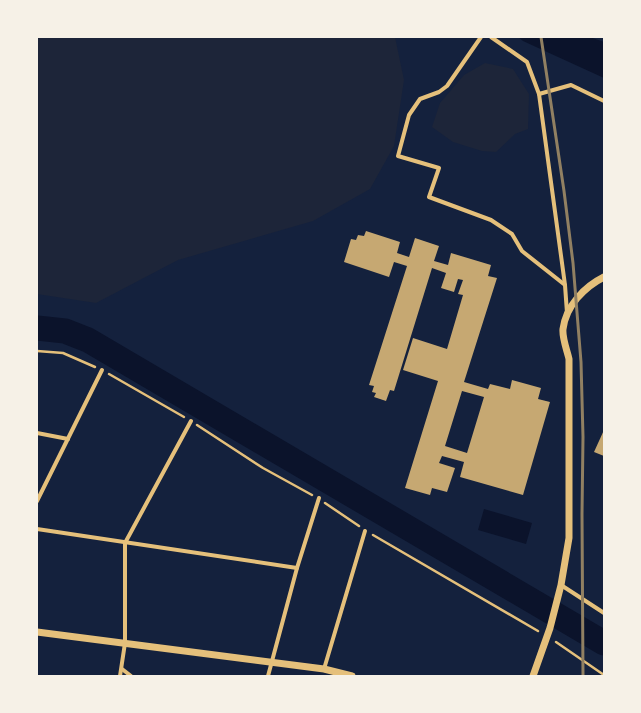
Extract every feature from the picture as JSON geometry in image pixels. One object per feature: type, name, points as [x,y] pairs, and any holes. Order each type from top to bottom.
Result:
[{"type":"street","points":[[481,37],[447,86],[439,92],[420,99],[409,116],[398,156],[439,168],[429,197],[491,220],[512,234],[522,251],[565,285]]},
{"type":"street","points":[[491,37],[527,62],[539,94],[565,285],[567,314]]},
{"type":"street","points":[[539,94],[570,85],[604,101]]},
{"type":"street","points":[[533,676],[550,628],[561,585],[569,538],[568,359],[563,330],[567,314],[573,303],[592,283],[604,277]]},
{"type":"street","points":[[37,501],[102,370]]},
{"type":"street","points":[[120,676],[125,643],[124,543],[191,421]]},
{"type":"street","points":[[37,433],[68,438]]},
{"type":"street","points":[[268,676],[297,568],[319,498]]},
{"type":"street","points":[[37,529],[297,568]]},
{"type":"street","points":[[324,669],[365,530]]},
{"type":"street","points":[[561,585],[604,613]]},
{"type":"street","points":[[37,632],[324,669],[352,676]]},
{"type":"street","points":[[122,669],[131,676]]},
{"type":"path","points":[[37,350],[64,353],[102,370],[191,421],[263,468],[319,498],[365,530],[547,636],[604,675]]},
{"type":"shaded area","points":[[37,37],[395,37],[404,80],[394,146],[370,189],[313,221],[178,260],[96,303],[37,294]]},
{"type":"shaded area","points":[[518,37],[590,37],[604,42],[604,78],[523,41]]},
{"type":"shaded area","points":[[485,63],[513,69],[529,94],[528,129],[515,134],[496,152],[482,151],[453,142],[432,127],[440,103],[464,75]]},
{"type":"shaded area","points":[[484,509],[532,523],[526,544],[478,530]]},
{"type":"building","points":[[366,231],[400,242],[397,253],[409,257],[415,238],[439,246],[434,261],[448,265],[451,253],[491,265],[488,276],[497,278],[464,382],[488,389],[490,384],[510,389],[512,380],[541,388],[538,399],[550,402],[523,495],[460,477],[464,462],[442,456],[439,463],[455,468],[447,492],[432,488],[430,495],[405,488],[438,381],[403,370],[413,338],[447,349],[463,295],[458,294],[463,280],[458,279],[454,292],[441,288],[446,273],[432,268],[394,391],[390,390],[386,401],[374,397],[376,393],[372,392],[374,386],[369,385],[407,266],[394,262],[389,277],[344,262],[351,239],[356,240],[358,235],[364,236]],"holes":[[[462,391],[484,397],[467,453],[445,446]]]},
{"type":"building","points":[[604,430],[604,456],[594,452]]},
{"type":"waterway","points":[[37,328],[65,331],[88,340],[604,643]]},
{"type":"railway","points":[[541,37],[573,263],[581,362],[583,437],[583,676]]}]
